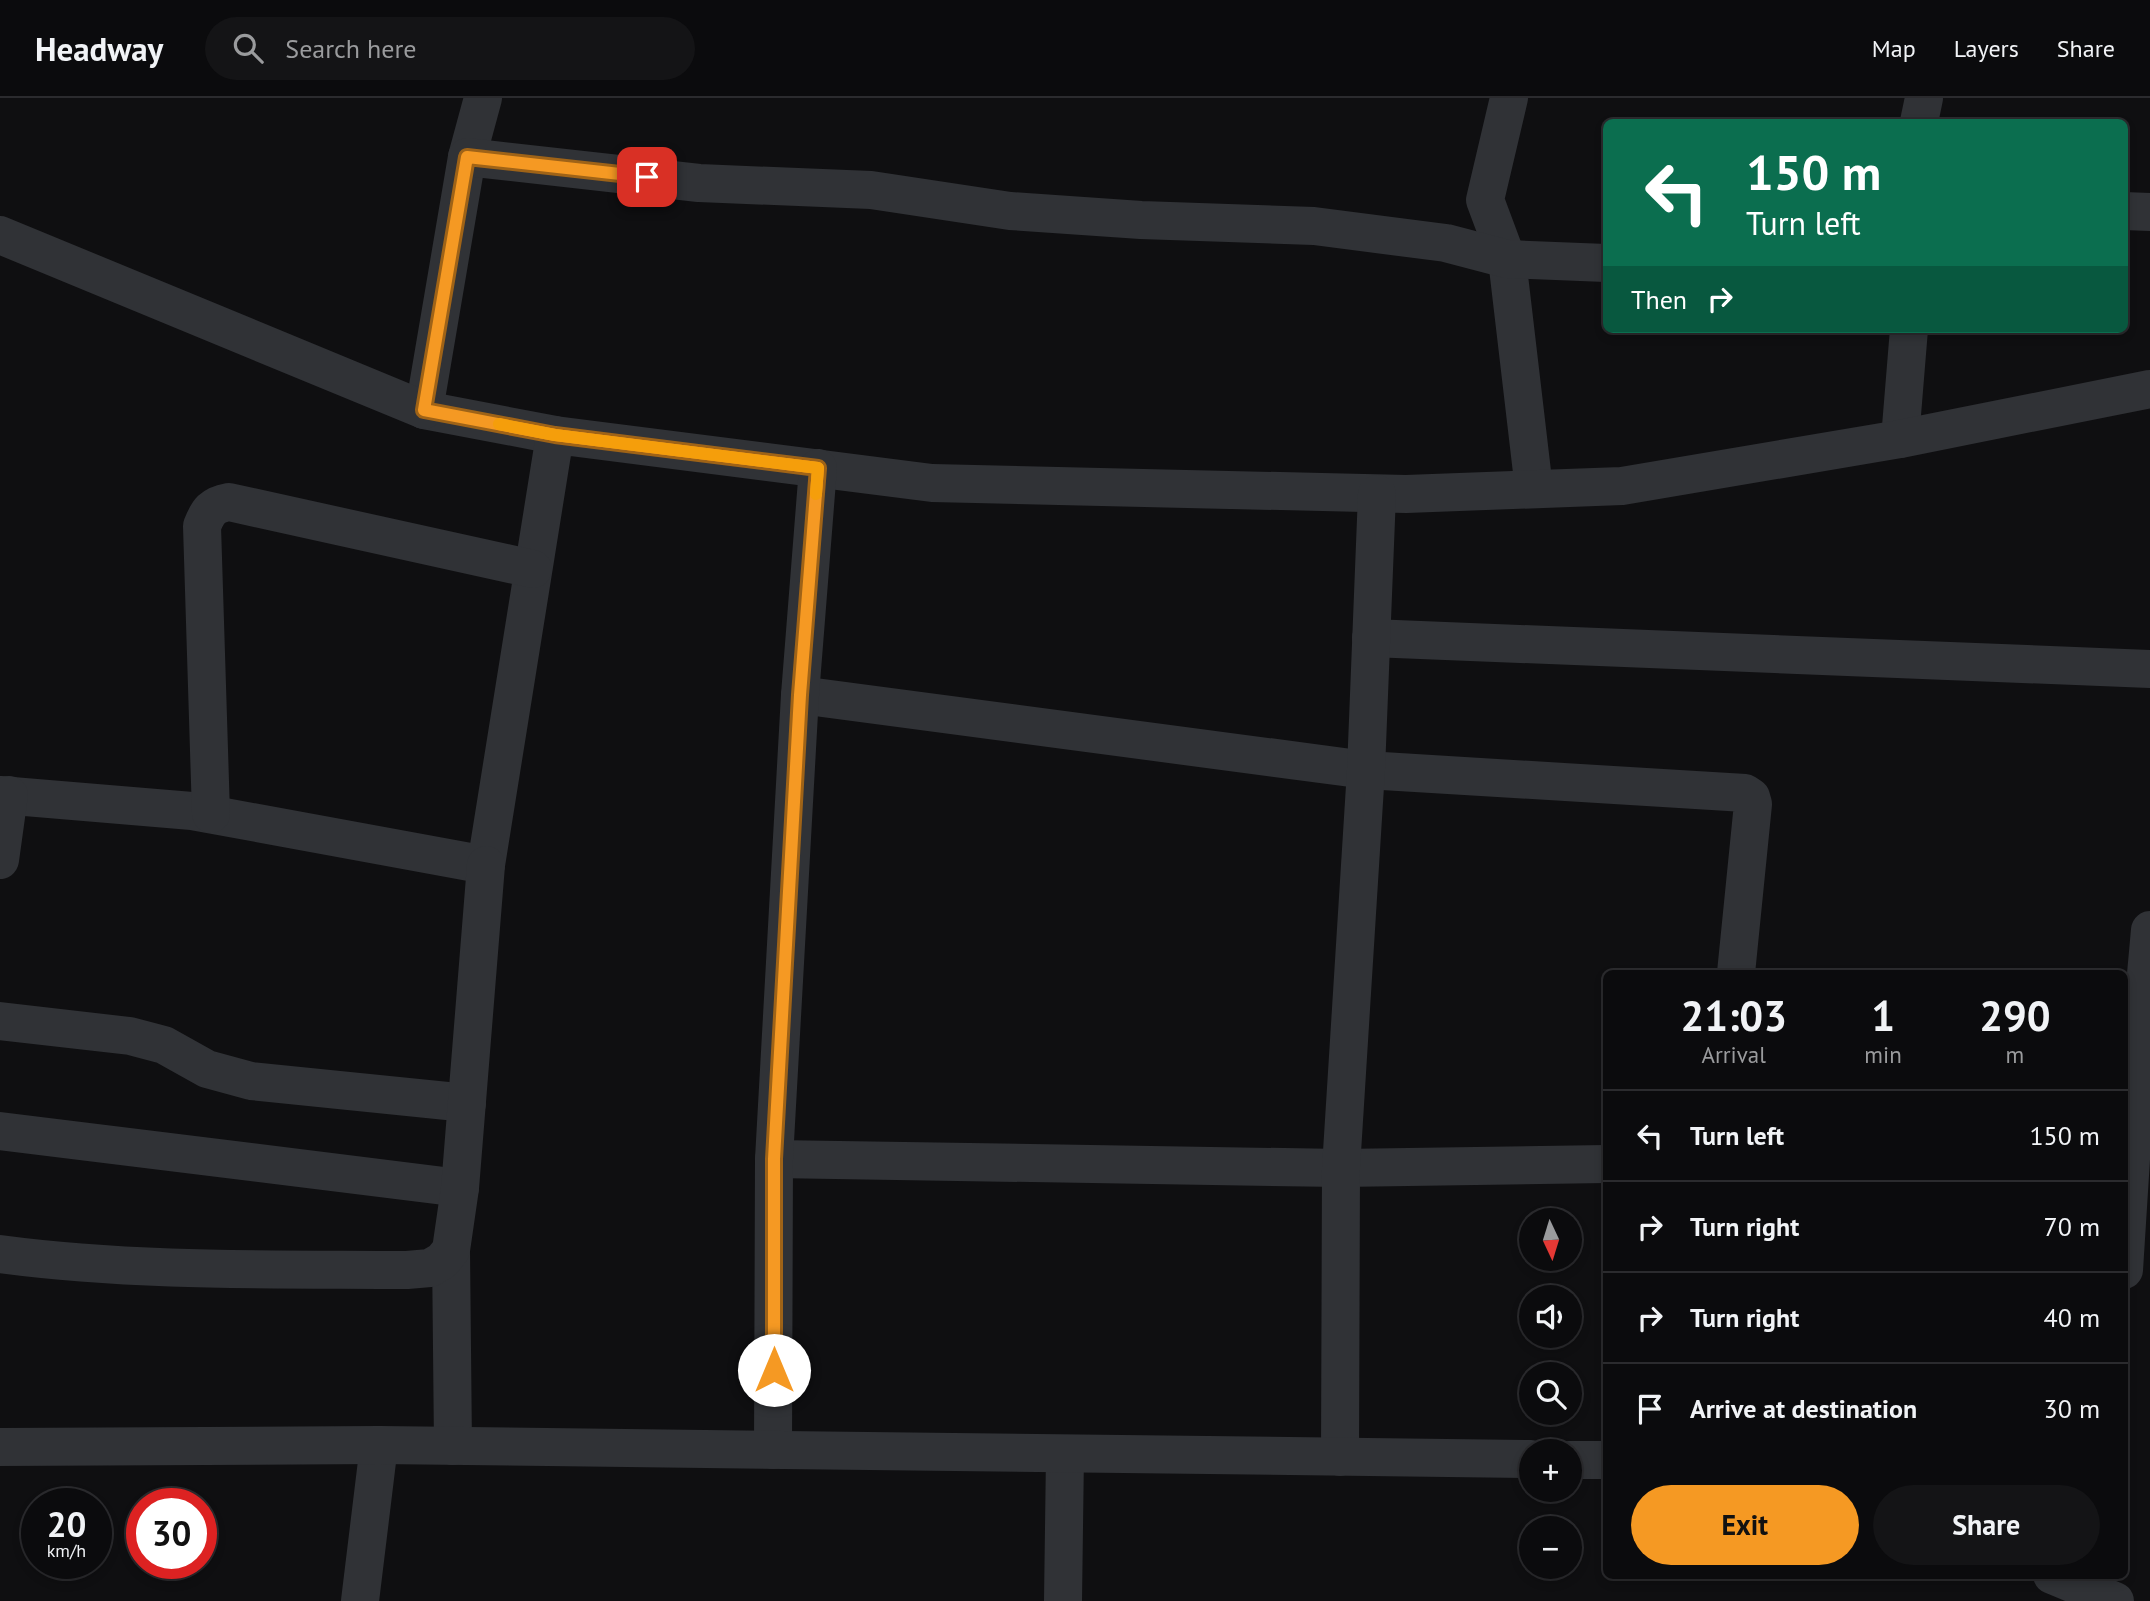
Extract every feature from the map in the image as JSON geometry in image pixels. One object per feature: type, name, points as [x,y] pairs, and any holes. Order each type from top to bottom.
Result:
[{"type":"street","points":[[424,410],[467,157],[483,98]]},
{"type":"street","points":[[1509,98],[1485,200],[1507,259],[1534,489]]},
{"type":"street","points":[[1920,119],[1924,98]]},
{"type":"street","points":[[467,157],[699,183],[871,190],[1010,211],[1141,220],[1314,226],[1446,243],[1507,259],[1603,263]]},
{"type":"street","points":[[2128,211],[2150,212]]},
{"type":"street","points":[[0,235],[424,410],[555,435],[932,483],[1377,494],[1622,486],[1900,439],[2150,389]]},
{"type":"street","points":[[1900,439],[1909,333]]},
{"type":"street","points":[[453,1446],[451,1250],[460,1188],[486,865],[555,435]]},
{"type":"street","points":[[774,1450],[774,1159],[800,695],[818,468]]},
{"type":"street","points":[[1340,1457],[1341,1168],[1366,770],[1377,494]]},
{"type":"street","points":[[211,814],[202,526],[207,513],[215,505],[229,502],[533,569]]},
{"type":"street","points":[[1371,638],[2150,669]]},
{"type":"street","points":[[800,695],[1366,770],[1745,793],[1751,797],[1753,804],[1736,970]]},
{"type":"street","points":[[0,860],[4,795],[211,814],[486,865]]},
{"type":"street","points":[[2128,1154],[2130,1096],[2150,930]]},
{"type":"street","points":[[0,1021],[150,1040],[206,1069],[251,1081],[467,1103]]},
{"type":"street","points":[[0,1130],[460,1188]]},
{"type":"street","points":[[774,1159],[1341,1168],[1603,1164]]},
{"type":"street","points":[[0,1254],[140,1267],[407,1270],[429,1268],[442,1261],[451,1250]]},
{"type":"street","points":[[0,1447],[379,1445],[1519,1459]]},
{"type":"street","points":[[360,1601],[379,1445]]},
{"type":"street","points":[[1063,1601],[1065,1454]]},
{"type":"street","points":[[1582,1460],[1603,1460]]},
{"type":"street","points":[[2066,1579],[2109,1591]]},
{"type":"slow traffic","points":[[499,424],[555,435],[818,468],[816,494]]},
{"type":"route","points":[[647,177],[467,157],[424,410],[555,435],[818,468],[800,695],[774,1159],[774,1370]]}]
